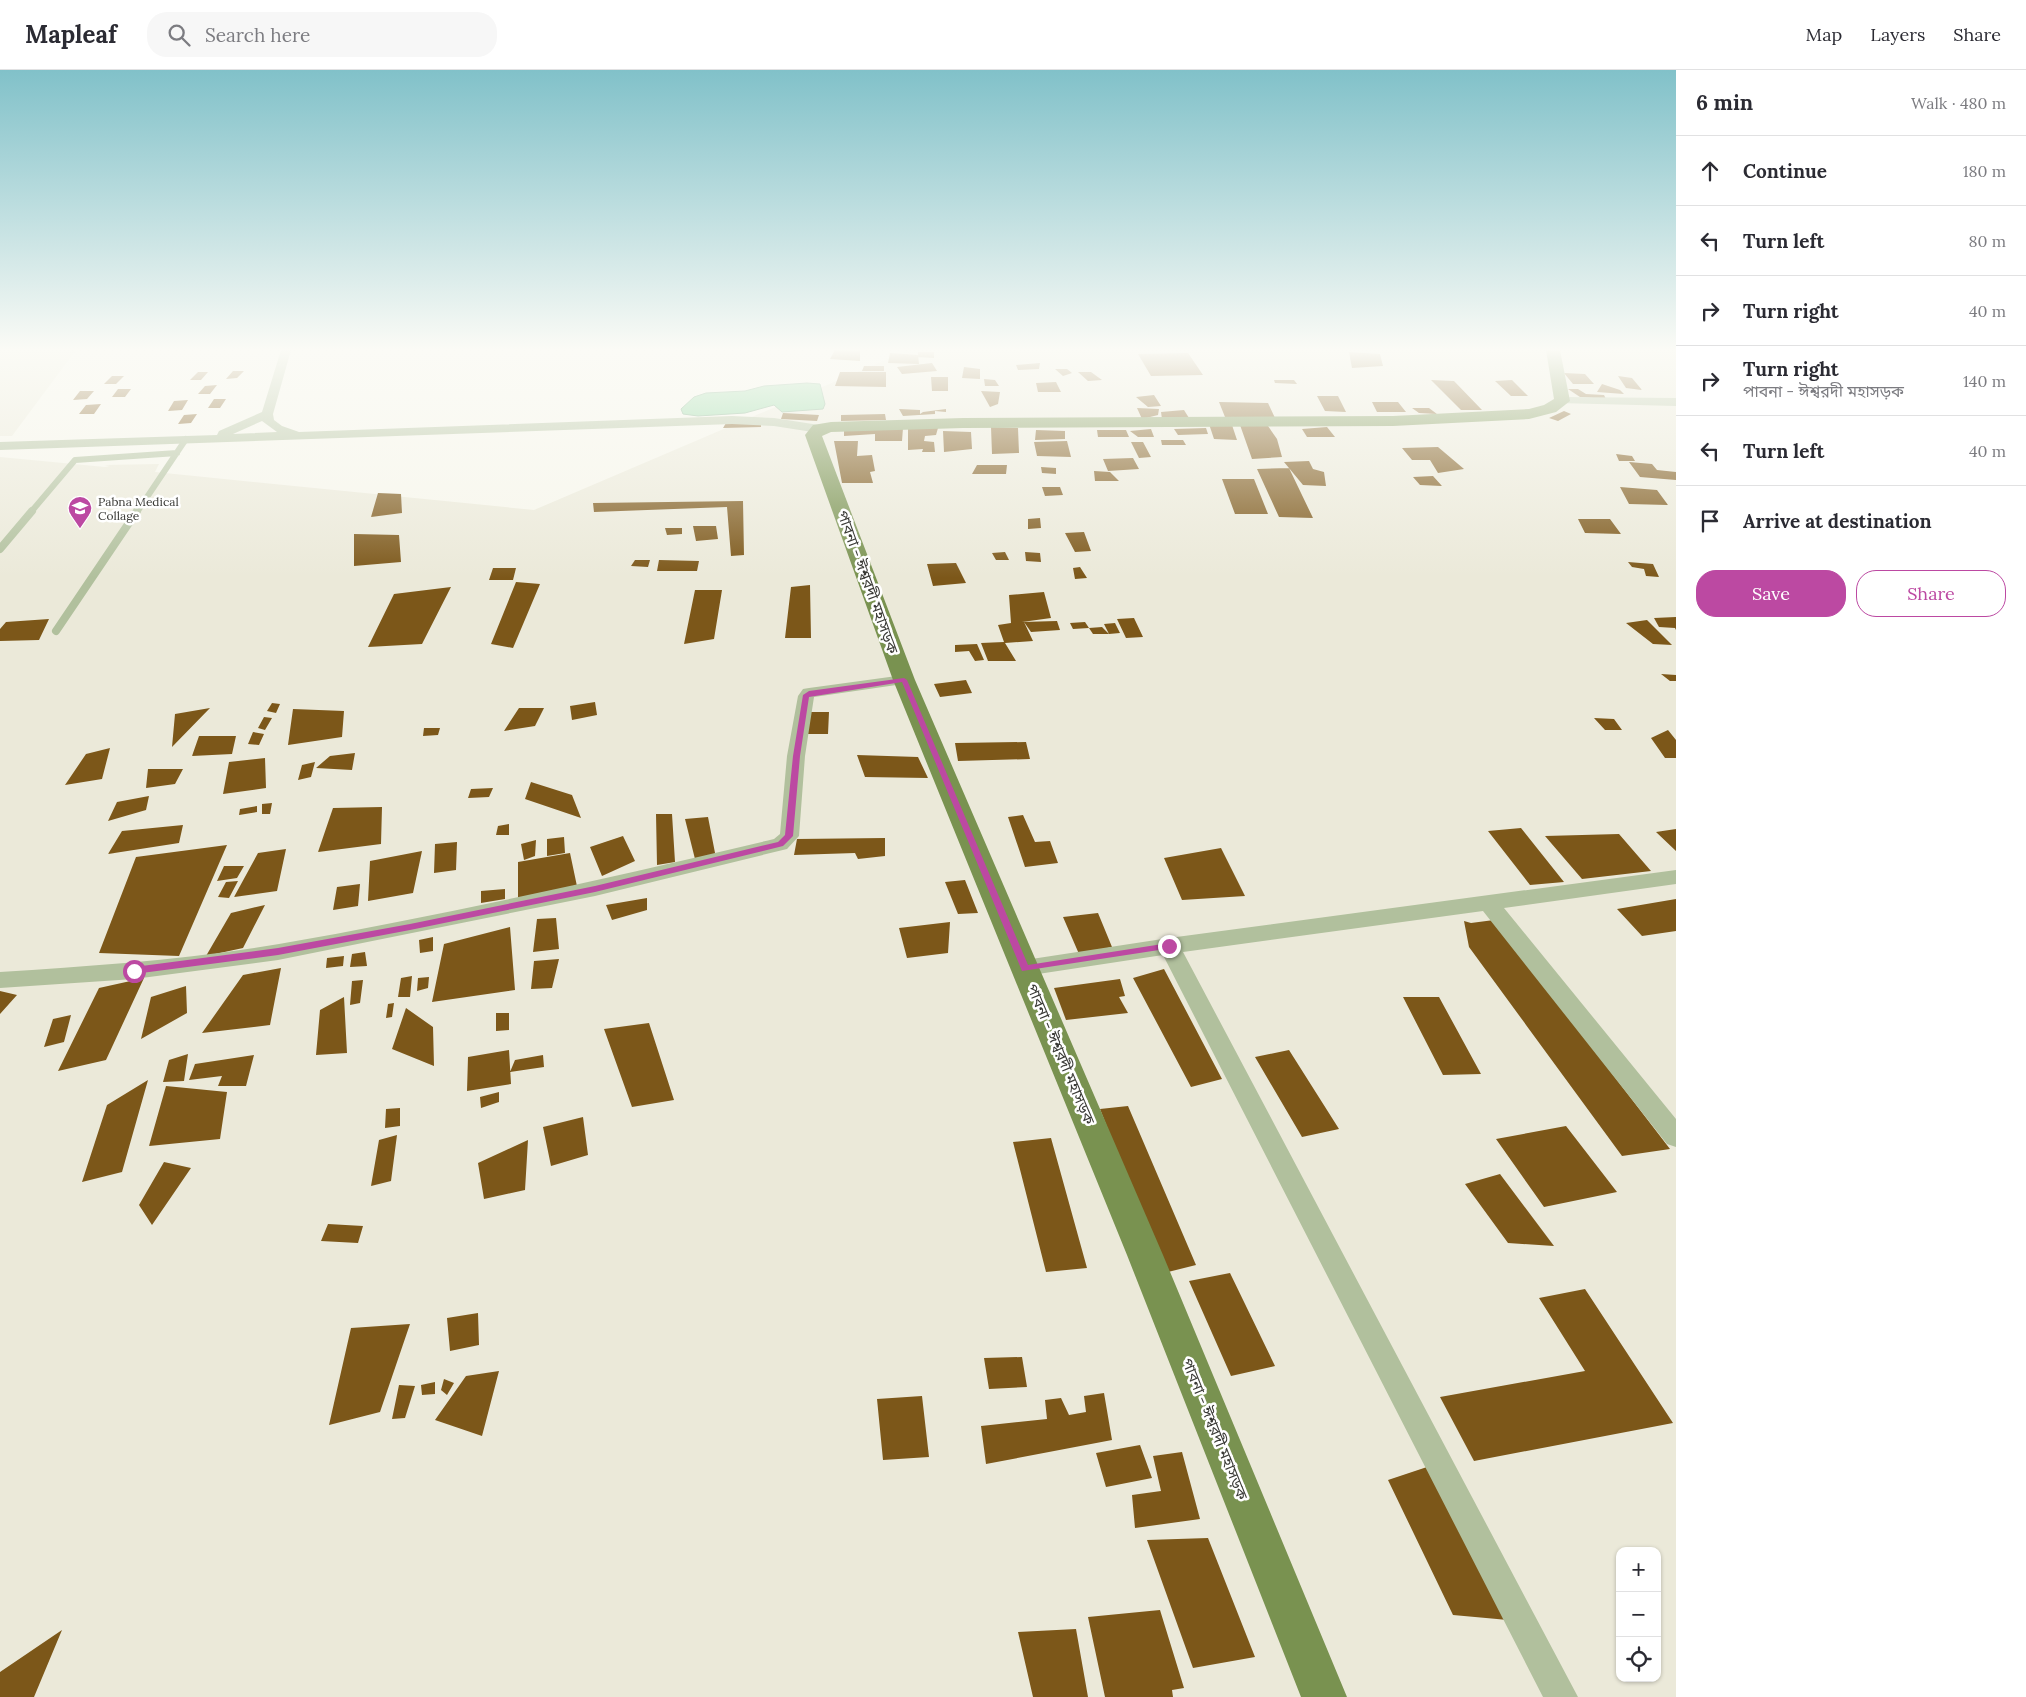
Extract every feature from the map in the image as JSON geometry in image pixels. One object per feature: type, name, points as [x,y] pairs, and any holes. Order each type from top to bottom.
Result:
[{"type":"main road","points":[[818,429],[866,426]]},
{"type":"main road","name":"পাবনা - ঈশ্বরদী মহাসড়ক","points":[[818,429],[813,435],[904,680],[1146,1255],[1324,1697]]},
{"type":"street","points":[[214,438],[240,426]]},
{"type":"street","points":[[275,426],[301,436]]},
{"type":"street","points":[[0,446],[572,426]]},
{"type":"street","points":[[799,426],[818,429]]},
{"type":"street","points":[[0,980],[134,971],[278,952],[595,889],[780,844],[789,836],[796,756],[806,696],[809,693],[904,680]]},
{"type":"street","points":[[1025,968],[1169,946],[1676,876]]},
{"type":"street","points":[[1488,902],[1676,1137]]},
{"type":"street","points":[[1169,946],[1561,1697]]},
{"type":"lane","points":[[56,631],[186,439]]},
{"type":"lane","points":[[0,549],[75,460],[177,453]]},
{"type":"shaded area","points":[[0,426],[19,426],[12,436],[0,436]]},
{"type":"shaded area","points":[[731,426],[1676,426],[1676,1697],[0,1697],[0,457],[105,467],[110,466],[104,465],[159,464],[155,472],[534,510]]},
{"type":"building","points":[[724,426],[761,426],[761,427],[723,428]]},
{"type":"building","points":[[1210,426],[1232,426],[1237,440],[1214,439]]},
{"type":"building","points":[[1240,426],[1268,426],[1277,439],[1282,457],[1252,459]]},
{"type":"building","points":[[908,427],[938,428],[936,435],[925,436],[924,441],[934,442],[935,452],[922,452],[923,449],[908,450]]},
{"type":"building","points":[[991,427],[1018,428],[1019,453],[992,454]]},
{"type":"building","points":[[1327,427],[1335,437],[1307,437],[1302,429]]},
{"type":"building","points":[[844,428],[903,428],[902,441],[875,441],[875,434],[844,436]]},
{"type":"building","points":[[1206,428],[1208,434],[1178,435],[1174,429]]},
{"type":"building","points":[[1151,429],[1154,437],[1138,437],[1130,431]]},
{"type":"building","points":[[1036,430],[1065,431],[1065,439],[1035,440]]},
{"type":"building","points":[[1097,430],[1126,430],[1129,437],[1098,437]]},
{"type":"building","points":[[943,431],[971,432],[972,449],[944,452]]},
{"type":"building","points":[[1161,440],[1183,440],[1186,445],[1162,445]]},
{"type":"building","points":[[834,441],[858,441],[857,456],[872,455],[875,471],[870,472],[873,483],[842,483]]},
{"type":"building","points":[[1067,441],[1071,457],[1037,456],[1034,442]]},
{"type":"building","points":[[1131,442],[1143,442],[1151,457],[1139,458]]},
{"type":"building","points":[[1438,447],[1464,469],[1438,473],[1430,460],[1412,460],[1402,448]]},
{"type":"building","points":[[1616,454],[1632,456],[1635,461],[1619,461]]},
{"type":"building","points":[[1133,458],[1139,469],[1108,471],[1103,459]]},
{"type":"building","points":[[1309,461],[1313,469],[1324,472],[1326,486],[1303,485],[1284,462]]},
{"type":"building","points":[[1629,462],[1652,464],[1657,470],[1676,472],[1676,480],[1640,477]]},
{"type":"building","points":[[977,465],[1007,465],[1006,474],[972,474]]},
{"type":"building","points":[[1041,467],[1056,468],[1056,474],[1042,473]]},
{"type":"building","points":[[1289,468],[1313,518],[1279,517],[1257,469]]},
{"type":"building","points":[[1094,471],[1110,472],[1119,481],[1095,481]]},
{"type":"building","points":[[1433,476],[1442,486],[1420,485],[1413,477]]},
{"type":"building","points":[[1222,479],[1254,479],[1268,514],[1235,514]]},
{"type":"building","points":[[1042,487],[1060,487],[1063,495],[1045,496]]},
{"type":"building","points":[[1620,487],[1657,490],[1668,505],[1629,504]]},
{"type":"building","points":[[378,493],[401,494],[402,513],[371,517]]},
{"type":"building","points":[[743,501],[744,555],[731,556],[727,507],[594,512],[593,503]]},
{"type":"building","points":[[1040,518],[1041,528],[1028,529],[1028,519]]},
{"type":"building","points":[[1578,519],[1610,519],[1621,534],[1585,533]]},
{"type":"building","points":[[693,526],[716,526],[718,539],[696,541]]},
{"type":"building","points":[[665,528],[682,528],[682,534],[667,535]]},
{"type":"building","points":[[1084,532],[1091,551],[1075,552],[1065,533]]},
{"type":"building","points":[[354,534],[399,535],[401,562],[354,566]]},
{"type":"building","points":[[1005,552],[1009,560],[996,560],[992,553]]},
{"type":"building","points":[[1025,552],[1040,553],[1041,562],[1026,561]]},
{"type":"building","points":[[635,560],[650,560],[648,567],[631,566]]},
{"type":"building","points":[[659,560],[699,561],[697,571],[657,571]]},
{"type":"building","points":[[1628,562],[1653,564],[1659,577],[1646,576],[1644,569],[1632,567]]},
{"type":"building","points":[[956,563],[966,583],[933,586],[927,564]]},
{"type":"building","points":[[1080,567],[1087,578],[1075,579],[1073,568]]},
{"type":"building","points":[[493,568],[516,568],[513,580],[489,580]]},
{"type":"building","points":[[516,582],[540,584],[513,648],[491,644]]},
{"type":"building","points":[[810,585],[811,638],[785,638],[791,587]]},
{"type":"building","points":[[451,587],[422,644],[368,647],[394,594]]},
{"type":"building","points":[[695,590],[722,590],[714,639],[684,644]]},
{"type":"building","points":[[1044,592],[1051,618],[1022,622],[1057,621],[1060,630],[1031,632],[1024,622],[1033,641],[1005,643],[1016,661],[988,661],[981,643],[1004,642],[998,625],[1011,623],[1009,595]]},
{"type":"building","points":[[1676,617],[1676,630],[1675,628],[1659,627],[1654,618]]},
{"type":"building","points":[[1134,618],[1143,637],[1126,638],[1117,619]]},
{"type":"building","points":[[49,619],[39,640],[0,641],[0,629],[6,622]]},
{"type":"building","points":[[1647,620],[1672,645],[1653,644],[1626,623]]},
{"type":"building","points":[[1085,622],[1089,628],[1073,629],[1070,623]]},
{"type":"building","points":[[1115,623],[1120,633],[1109,634],[1104,624]]},
{"type":"building","points":[[1102,627],[1109,634],[1093,634],[1089,628]]},
{"type":"building","points":[[977,644],[984,660],[975,661],[969,651],[955,652],[955,645]]},
{"type":"building","points":[[1661,674],[1676,675],[1676,681],[1670,681]]},
{"type":"building","points":[[966,680],[972,693],[940,697],[934,684]]},
{"type":"building","points":[[595,702],[597,715],[572,720],[570,706]]},
{"type":"building","points":[[272,703],[280,704],[276,713],[267,711]]},
{"type":"building","points":[[210,708],[172,747],[175,714]]},
{"type":"building","points":[[519,708],[544,708],[535,726],[504,731]]},
{"type":"building","points":[[293,709],[344,711],[342,737],[288,745]]},
{"type":"building","points":[[804,712],[829,712],[828,734],[806,734]]},
{"type":"building","points":[[264,717],[272,718],[265,730],[258,728]]},
{"type":"building","points":[[1594,718],[1614,719],[1622,730],[1605,730]]},
{"type":"building","points":[[424,728],[440,728],[438,735],[423,736]]},
{"type":"building","points":[[1668,730],[1676,740],[1676,758],[1665,758],[1651,738]]},
{"type":"building","points":[[253,732],[264,734],[259,745],[248,744]]},
{"type":"building","points":[[199,736],[236,736],[232,754],[192,756]]},
{"type":"building","points":[[1026,742],[1030,759],[958,761],[955,743]]},
{"type":"building","points":[[110,748],[102,779],[65,785],[86,754]]},
{"type":"building","points":[[355,753],[352,770],[316,768],[330,756]]},
{"type":"building","points":[[857,755],[918,757],[928,778],[865,777]]},
{"type":"building","points":[[265,758],[266,788],[223,794],[229,762]]},
{"type":"building","points":[[315,762],[311,777],[298,780],[302,765]]},
{"type":"building","points":[[148,769],[183,769],[175,784],[146,788]]},
{"type":"building","points":[[531,782],[572,795],[581,818],[525,799]]},
{"type":"building","points":[[493,788],[489,797],[468,798],[471,789]]},
{"type":"building","points":[[149,796],[146,810],[108,821],[117,802]]},
{"type":"building","points":[[272,803],[270,814],[262,814],[262,804]]},
{"type":"building","points":[[257,806],[257,812],[239,815],[240,809]]},
{"type":"building","points":[[382,807],[381,844],[318,852],[333,808]]},
{"type":"building","points":[[656,814],[672,814],[675,862],[657,865]]},
{"type":"building","points":[[1023,815],[1035,842],[1050,841],[1058,863],[1025,867],[1008,817]]},
{"type":"building","points":[[708,817],[716,858],[696,863],[685,819]]},
{"type":"building","points":[[509,824],[509,835],[496,835],[498,826]]},
{"type":"building","points":[[183,825],[179,843],[108,854],[122,831]]},
{"type":"building","points":[[1521,828],[1564,882],[1530,885],[1488,831]]},
{"type":"building","points":[[1676,829],[1676,851],[1656,832]]},
{"type":"building","points":[[1619,834],[1651,871],[1582,879],[1545,836]]},
{"type":"building","points":[[623,836],[635,861],[602,876],[590,847]]},
{"type":"building","points":[[564,837],[565,853],[547,856],[547,839]]},
{"type":"building","points":[[885,838],[885,856],[858,859],[855,853],[794,855],[797,839]]},
{"type":"building","points":[[536,840],[535,856],[524,860],[521,844]]},
{"type":"building","points":[[457,842],[456,870],[434,873],[435,844]]},
{"type":"building","points":[[227,845],[179,956],[99,953],[136,857]]},
{"type":"building","points":[[1221,848],[1245,896],[1182,900],[1164,858]]},
{"type":"building","points":[[286,849],[277,891],[234,897],[258,853]]},
{"type":"building","points":[[422,851],[413,893],[368,901],[370,861]]},
{"type":"building","points":[[570,853],[578,891],[518,902],[518,862]]},
{"type":"building","points":[[224,866],[244,866],[237,878],[217,881]]},
{"type":"building","points":[[965,880],[978,913],[958,914],[945,882]]},
{"type":"building","points":[[238,881],[229,898],[218,897],[226,882]]},
{"type":"building","points":[[360,884],[358,906],[333,910],[337,887]]},
{"type":"building","points":[[505,889],[505,899],[481,903],[481,891]]},
{"type":"building","points":[[647,898],[647,910],[612,920],[606,905]]},
{"type":"building","points":[[1676,899],[1676,931],[1642,936],[1617,909]]},
{"type":"building","points":[[265,905],[243,948],[206,956],[231,913]]},
{"type":"building","points":[[1098,913],[1112,947],[1079,954],[1063,917]]},
{"type":"building","points":[[556,918],[559,949],[533,952],[537,919]]},
{"type":"building","points":[[1494,920],[1670,1149],[1622,1156],[1469,947],[1464,921],[1471,923]]},
{"type":"building","points":[[950,922],[948,953],[907,958],[899,928]]},
{"type":"building","points":[[510,927],[515,990],[432,1002],[444,944]]},
{"type":"building","points":[[433,937],[433,951],[420,953],[419,940]]},
{"type":"building","points":[[365,952],[367,966],[350,967],[352,954]]},
{"type":"building","points":[[344,956],[343,966],[326,968],[327,958]]},
{"type":"building","points":[[559,959],[552,988],[531,989],[534,961]]},
{"type":"building","points":[[281,968],[270,1025],[202,1033],[243,975]]},
{"type":"building","points":[[1164,969],[1222,1079],[1191,1087],[1133,978]]},
{"type":"building","points":[[412,976],[410,997],[398,997],[401,978]]},
{"type":"building","points":[[429,977],[428,988],[417,991],[418,978]]},
{"type":"building","points":[[144,978],[106,1060],[58,1071],[99,988]]},
{"type":"building","points":[[1120,979],[1125,996],[1119,997],[1128,1013],[1066,1020],[1054,988]]},
{"type":"building","points":[[363,980],[360,1003],[350,1005],[352,981]]},
{"type":"building","points":[[186,986],[187,1013],[141,1039],[151,997]]},
{"type":"building","points":[[0,991],[17,995],[0,1014]]},
{"type":"building","points":[[344,997],[347,1053],[316,1055],[320,1010]]},
{"type":"building","points":[[1403,997],[1439,997],[1481,1074],[1443,1075]]},
{"type":"building","points":[[394,1003],[392,1017],[386,1018],[388,1004]]},
{"type":"building","points":[[406,1008],[433,1027],[434,1066],[392,1049]]},
{"type":"building","points":[[496,1013],[509,1013],[509,1030],[496,1031]]},
{"type":"building","points":[[71,1015],[64,1042],[44,1047],[53,1019]]},
{"type":"building","points":[[649,1023],[674,1100],[632,1107],[604,1029]]},
{"type":"building","points":[[509,1050],[511,1084],[467,1091],[468,1057]]},
{"type":"building","points":[[1289,1050],[1339,1129],[1302,1137],[1255,1057]]},
{"type":"building","points":[[188,1054],[184,1081],[163,1082],[169,1060]]},
{"type":"building","points":[[254,1055],[246,1086],[218,1086],[222,1076],[189,1080],[195,1064]]},
{"type":"building","points":[[543,1055],[544,1067],[510,1072],[515,1060]]},
{"type":"building","points":[[148,1080],[122,1172],[82,1182],[107,1105]]},
{"type":"building","points":[[166,1086],[227,1092],[220,1139],[149,1146]]},
{"type":"building","points":[[499,1092],[499,1102],[481,1108],[480,1097]]},
{"type":"building","points":[[1128,1106],[1196,1265],[1164,1273],[1100,1109]]},
{"type":"building","points":[[400,1108],[400,1126],[385,1128],[386,1109]]},
{"type":"building","points":[[583,1117],[588,1155],[551,1166],[543,1127]]},
{"type":"building","points":[[1566,1126],[1617,1192],[1544,1207],[1496,1139]]},
{"type":"building","points":[[397,1135],[391,1181],[371,1186],[379,1140]]},
{"type":"building","points":[[1051,1138],[1087,1268],[1046,1272],[1013,1142]]},
{"type":"building","points":[[528,1140],[525,1190],[484,1199],[478,1163]]},
{"type":"building","points":[[164,1162],[191,1168],[152,1225],[139,1205]]},
{"type":"building","points":[[1500,1174],[1554,1246],[1508,1243],[1465,1184]]},
{"type":"building","points":[[328,1224],[363,1226],[358,1243],[321,1241]]},
{"type":"building","points":[[1230,1273],[1275,1366],[1231,1376],[1189,1281]]},
{"type":"building","points":[[1585,1289],[1673,1423],[1474,1461],[1440,1397],[1585,1371],[1539,1298]]},
{"type":"building","points":[[478,1313],[479,1345],[450,1351],[447,1318]]},
{"type":"building","points":[[410,1324],[380,1412],[329,1425],[351,1328]]},
{"type":"building","points":[[1022,1357],[1027,1387],[989,1389],[984,1358]]},
{"type":"building","points":[[499,1371],[482,1436],[435,1420],[466,1376]]},
{"type":"building","points":[[444,1379],[454,1383],[447,1395],[441,1390]]},
{"type":"building","points":[[435,1382],[435,1394],[422,1395],[421,1385]]},
{"type":"building","points":[[399,1385],[415,1386],[405,1418],[392,1419]]},
{"type":"building","points":[[1104,1393],[1112,1440],[986,1464],[981,1426],[1047,1419],[1045,1400],[1061,1398],[1069,1415],[1086,1412],[1084,1396]]},
{"type":"building","points":[[922,1396],[929,1457],[883,1460],[877,1399]]},
{"type":"building","points":[[1140,1445],[1152,1478],[1106,1487],[1096,1453]]},
{"type":"building","points":[[1182,1452],[1200,1519],[1135,1528],[1132,1495],[1161,1491],[1153,1456]]},
{"type":"building","points":[[1430,1466],[1508,1620],[1453,1615],[1388,1480]]},
{"type":"building","points":[[1208,1538],[1255,1657],[1193,1668],[1147,1540]]},
{"type":"building","points":[[1160,1610],[1184,1688],[1172,1690],[1173,1697],[1105,1697],[1088,1617]]},
{"type":"building","points":[[1076,1629],[1088,1697],[1033,1697],[1018,1632]]},
{"type":"building","points":[[62,1630],[34,1697],[0,1697],[0,1672]]},
{"type":"place","name":"Pabna Medical Collage","points":[[80,529]]},
{"type":"route","points":[[134,971],[278,952],[410,927],[595,889],[780,844],[789,836],[796,756],[806,696],[809,693],[904,680],[1025,968],[1169,946]]}]
